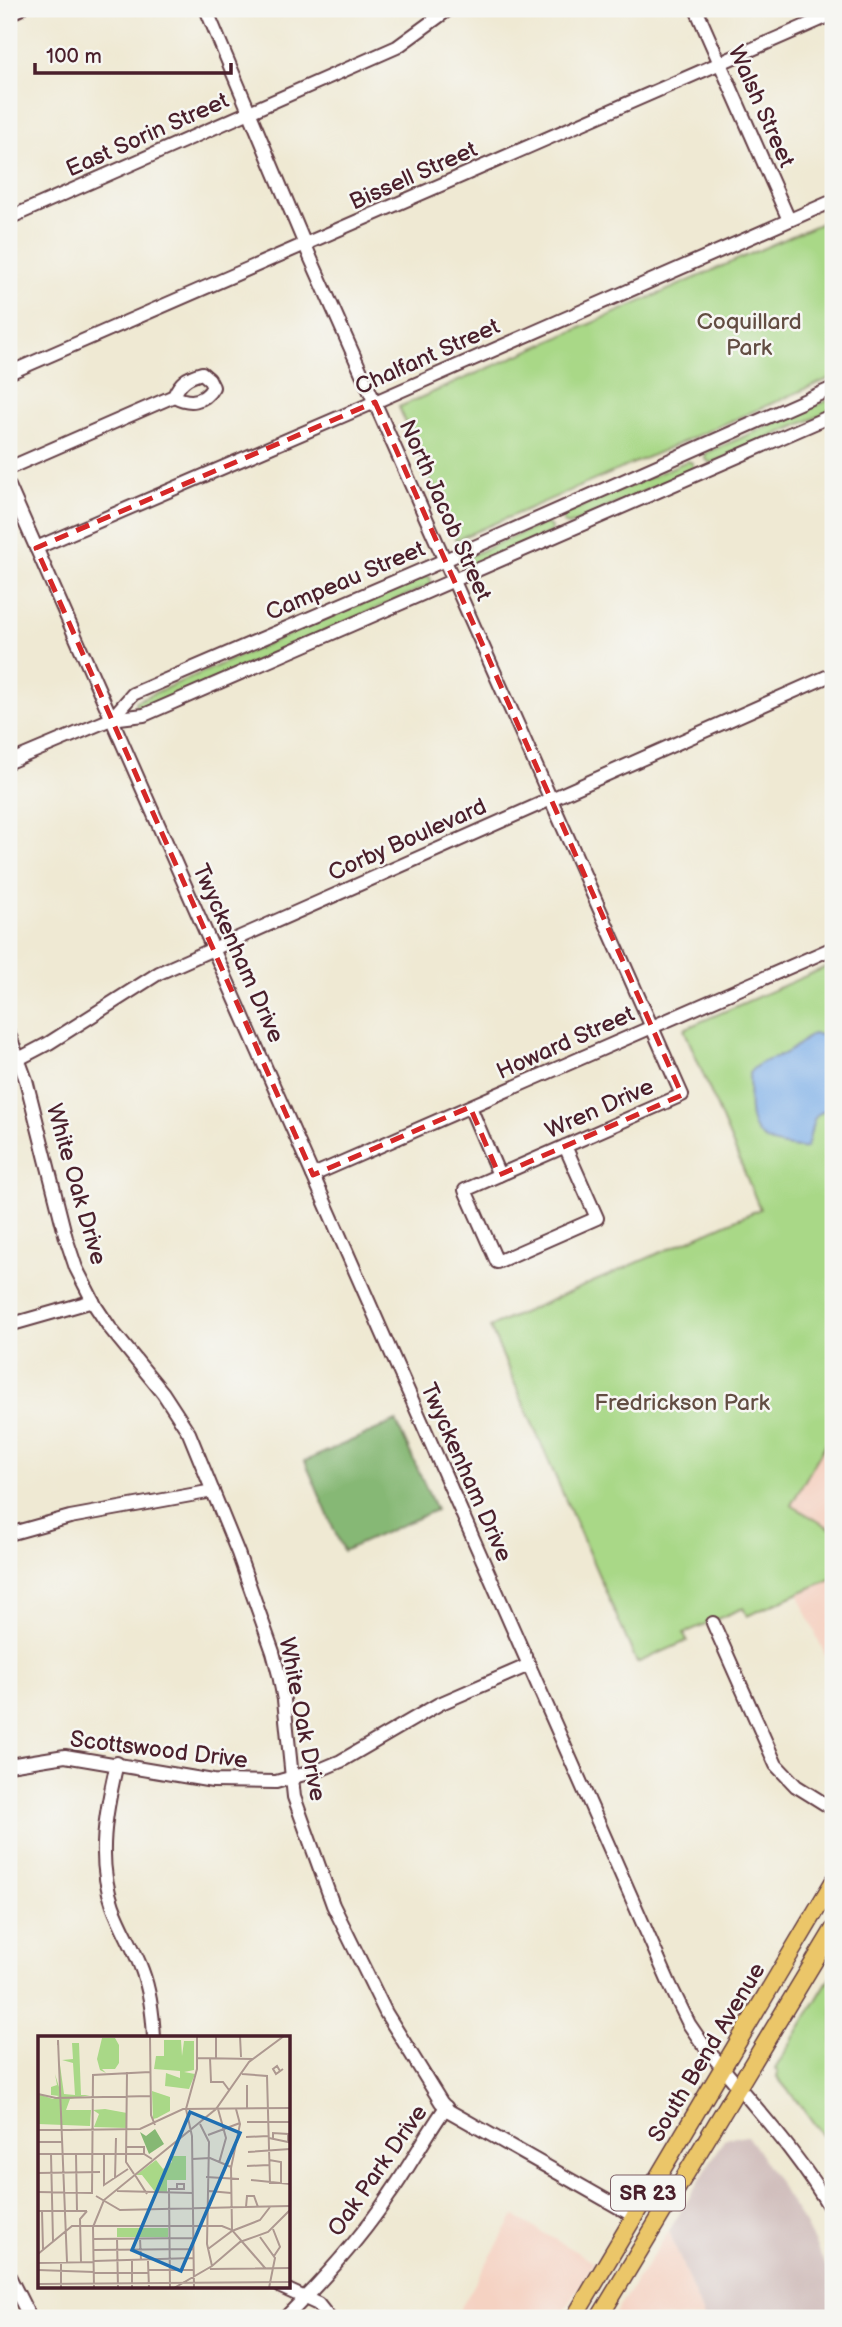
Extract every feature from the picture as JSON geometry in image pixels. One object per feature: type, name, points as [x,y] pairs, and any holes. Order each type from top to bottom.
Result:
[{"type":"main road","name":"South Bend Avenue","points":[[574,2318],[833,1882]]},
{"type":"main road","name":"South Bend Avenue","points":[[599,2318],[833,1930]]},
{"type":"street","points":[[9,13],[20,9]]},
{"type":"street","name":"North Jacob Street","points":[[206,9],[305,245],[652,1027]]},
{"type":"street","name":"East Sorin Street","points":[[9,218],[397,47],[449,9]]},
{"type":"street","name":"Walsh Street","points":[[696,9],[789,220]]},
{"type":"street","name":"Bissell Street","points":[[9,373],[833,14]]},
{"type":"street","name":"Chalfant Street","points":[[36,548],[833,201]]},
{"type":"street","name":"Campeau Street","points":[[111,719],[133,694],[445,560],[833,388]]},
{"type":"street","points":[[9,468],[174,396]]},
{"type":"street","name":"Campeau Street","points":[[9,762],[111,719],[144,715],[833,415]]},
{"type":"street","name":"Twyckenham Drive","points":[[9,486],[670,1985],[689,2024],[722,2068],[794,2153],[833,2213]]},
{"type":"street","name":"Corby Boulevard","points":[[14,1061],[49,1043],[159,973],[833,674]]},
{"type":"street","name":"Howard Street","points":[[313,1175],[833,948]]},
{"type":"street","name":"Wren Drive","points":[[565,1146],[597,1218],[497,1262],[465,1190],[565,1146],[682,1095],[652,1027]]},
{"type":"street","name":"White Oak Drive","points":[[9,1034],[14,1061],[76,1268],[93,1301],[117,1337],[179,1415],[199,1454],[273,1652],[284,1700],[294,1797],[308,1840],[349,1941],[386,2013],[446,2107],[460,2118],[634,2216]]},
{"type":"street","points":[[470,1107],[499,1175]]},
{"type":"street","points":[[9,1325],[93,1301]]},
{"type":"street","points":[[9,1534],[70,1517],[213,1491]]},
{"type":"street","points":[[713,1623],[776,1765],[796,1786],[833,1809]]},
{"type":"street","name":"Scottswood Drive","points":[[9,1765],[65,1756],[213,1781],[262,1783],[292,1778],[341,1760],[439,1704],[529,1665]]},
{"type":"street","points":[[117,1763],[104,1840],[107,1884],[113,1906],[143,1970],[149,1991],[154,2036]]},
{"type":"street","name":"Oak Park Drive","points":[[285,2318],[347,2251],[390,2195],[446,2107]]},
{"type":"street","points":[[9,2276],[30,2318]]},
{"type":"street","points":[[283,2288],[321,2307],[329,2318]]},
{"type":"highlighted area","points":[[375,402],[682,1095],[499,1175],[470,1107],[313,1175],[36,548]]},
{"type":"shaded area","points":[[833,1431],[833,1530],[791,1505]]},
{"type":"shaded area","points":[[833,1578],[833,1674],[798,1593]]},
{"type":"shaded area","points":[[747,2136],[806,2226],[826,2267],[833,2290],[833,2318],[704,2318],[669,2231],[724,2140]]},
{"type":"shaded area","points":[[514,2216],[594,2262],[560,2318],[455,2318]]},
{"type":"shaded area","points":[[669,2231],[704,2318],[612,2318],[637,2280]]},
{"type":"green space","name":"Coquillard Park","points":[[833,218],[833,377],[456,540],[399,407]]},
{"type":"green space","points":[[833,398],[833,410],[711,463],[705,459],[706,453]]},
{"type":"green space","points":[[687,461],[693,463],[693,469],[569,525],[563,523],[563,515]]},
{"type":"green space","points":[[545,523],[551,527],[551,532],[471,567],[467,561],[469,556]]},
{"type":"green space","points":[[425,576],[430,577],[432,584],[150,708],[139,710],[135,706],[136,701]]},
{"type":"green space","name":"Fredrickson Park","points":[[833,964],[833,1431],[791,1505],[833,1530],[833,1578],[747,1616],[743,1608],[684,1633],[687,1641],[637,1663],[490,1327],[760,1209],[684,1029]]},
{"type":"green space","points":[[396,1421],[436,1510],[343,1551],[305,1461]]},
{"type":"green space","points":[[833,1972],[833,2150],[777,2077],[778,2072],[775,2069]]},
{"type":"water","points":[[812,1034],[833,1036],[833,1108],[825,1110],[815,1118],[806,1148],[771,1143],[761,1137],[752,1120],[749,1073],[761,1063],[787,1052]]}]
